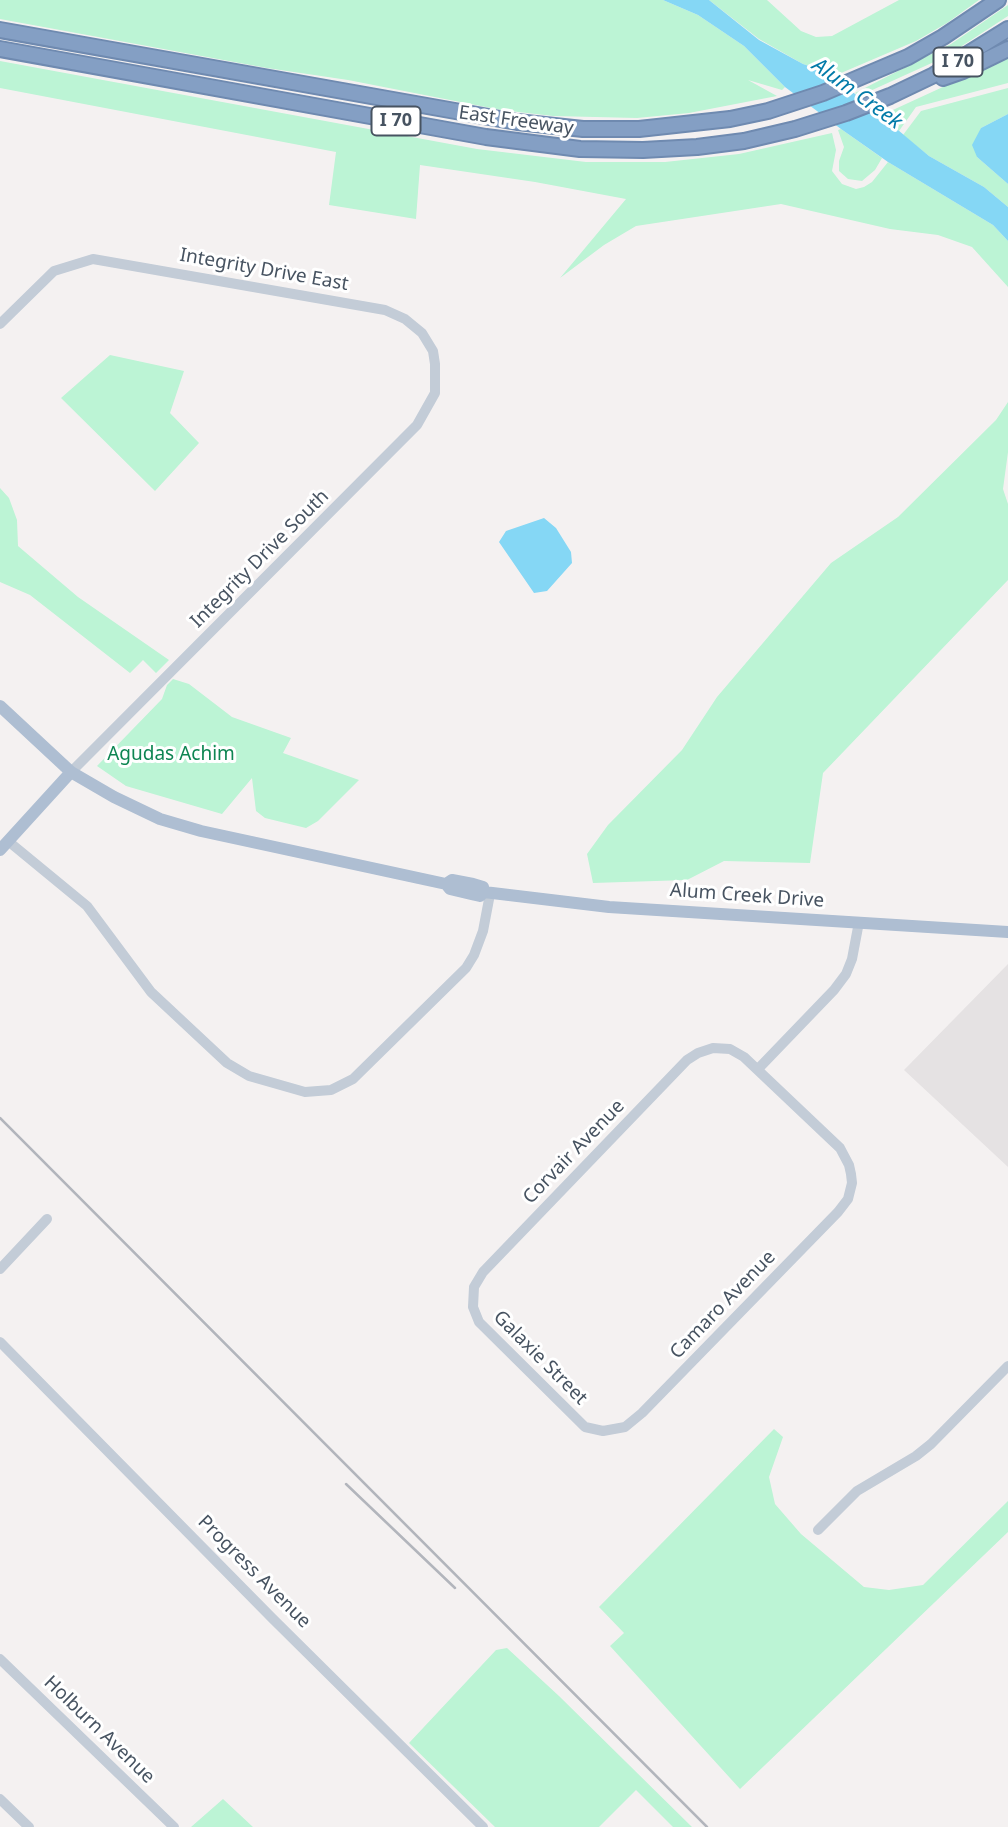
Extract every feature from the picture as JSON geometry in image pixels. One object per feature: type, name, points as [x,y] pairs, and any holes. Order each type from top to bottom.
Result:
[{"type":"highway","name":"East Freeway","points":[[0,30],[454,112],[540,125],[639,129],[692,125],[768,111],[823,93],[878,72],[943,37],[998,0]]},
{"type":"highway","name":"East Freeway","points":[[0,49],[473,135],[580,149],[643,150],[697,147],[795,129],[846,113],[905,90],[962,59],[1008,29]]},
{"type":"highway","points":[[905,90],[963,71],[1008,49]]},
{"type":"main road","name":"Alum Creek Drive","points":[[0,706],[71,772],[132,807],[190,828],[446,884],[450,889],[471,894],[480,896],[487,893],[609,907],[1008,932]]},
{"type":"main road","points":[[4,846],[71,772]]},
{"type":"street","name":"Integrity Drive East","points":[[0,324],[54,271],[72,263],[93,259],[385,310],[416,327],[428,340],[433,351]]},
{"type":"street","name":"Integrity Drive South","points":[[71,772],[417,425],[435,393],[433,351]]},
{"type":"street","points":[[4,846],[87,906],[151,992],[227,1063],[239,1072],[260,1080],[305,1092],[331,1090],[353,1079],[466,968],[483,932],[487,893]]},
{"type":"street","points":[[758,1069],[846,974],[852,959],[859,922]]},
{"type":"street","name":"Corvair Avenue","points":[[472,1294],[483,1272],[687,1060],[713,1048],[730,1049],[758,1069]]},
{"type":"street","name":"Camaro Avenue","points":[[603,1432],[625,1427],[642,1413],[848,1199],[852,1183],[849,1165],[840,1148],[758,1069]]},
{"type":"street","points":[[0,1269],[47,1219]]},
{"type":"street","name":"Galaxie Street","points":[[472,1294],[474,1313],[485,1330],[570,1415],[584,1426],[603,1432]]},
{"type":"street","name":"Progress Avenue","points":[[0,1342],[483,1827]]},
{"type":"street","points":[[818,1530],[857,1491],[931,1444],[1008,1366]]},
{"type":"street","name":"Holburn Avenue","points":[[0,1659],[174,1827]]},
{"type":"street","points":[[0,1799],[29,1827]]},
{"type":"shaded area","points":[[1008,964],[1008,1167],[904,1070]]},
{"type":"green space","points":[[0,0],[663,0],[698,15],[744,46],[785,87],[782,90],[748,80],[777,96],[689,113],[637,118],[553,116],[501,110],[348,80],[267,68],[0,19]]},
{"type":"green space","points":[[709,0],[767,0],[801,31],[816,37],[832,36],[899,0],[979,0],[916,41],[834,76],[803,64],[759,39]]},
{"type":"green space","points":[[1008,5],[1008,16],[945,57],[859,96],[855,93],[951,44]]},
{"type":"green space","points":[[1008,57],[1008,83],[916,107],[899,131],[882,115]]},
{"type":"green space","points":[[0,61],[477,149],[586,162],[665,162],[739,154],[832,133],[836,150],[832,171],[842,184],[856,189],[864,187],[872,182],[888,162],[993,225],[1008,241],[1008,287],[972,247],[938,235],[890,229],[781,204],[636,226],[604,245],[560,278],[626,199],[420,165],[416,219],[329,205],[336,152],[0,88]]},
{"type":"green space","points":[[1008,88],[1008,114],[981,128],[977,157],[1008,184],[1008,207],[984,187],[929,156],[903,135],[921,111]]},
{"type":"green space","points":[[841,129],[882,158],[875,170],[862,181],[848,179],[839,171],[844,147],[838,130]]},
{"type":"green space","points":[[110,355],[184,371],[170,413],[199,443],[155,491],[61,398]]},
{"type":"green space","points":[[1008,402],[1008,452],[1003,489],[1008,504],[1008,580],[823,773],[810,863],[724,861],[687,880],[593,883],[587,854],[608,825],[682,750],[717,697],[831,563],[898,517],[996,420]]},
{"type":"green space","points":[[0,488],[9,498],[17,520],[18,546],[78,597],[169,660],[156,673],[143,660],[130,673],[30,595],[0,582]]},
{"type":"green space","name":"Agudas Achim","points":[[173,679],[189,684],[232,717],[291,738],[283,753],[359,780],[318,821],[306,828],[265,818],[256,811],[252,778],[222,814],[126,786],[97,766],[162,699],[167,685]]},
{"type":"green space","points":[[774,1429],[783,1437],[769,1477],[775,1504],[801,1534],[864,1587],[889,1590],[923,1585],[1008,1501],[1008,1532],[740,1789],[610,1646],[624,1633],[599,1607]]},
{"type":"green space","points":[[507,1648],[692,1827],[673,1827],[636,1790],[599,1827],[495,1827],[409,1743],[496,1650]]},
{"type":"green space","points":[[223,1799],[253,1827],[191,1827]]},
{"type":"water","points":[[663,0],[709,0],[759,40],[803,64],[830,73],[929,156],[984,187],[1008,207],[1008,241],[993,225],[888,162],[841,129],[785,87],[744,46],[698,15]]},
{"type":"water","points":[[1008,114],[1008,184],[977,157],[972,145],[981,128]]},
{"type":"water","points":[[544,518],[556,528],[571,552],[572,563],[547,591],[534,593],[499,542],[506,531]]},
{"type":"railway","points":[[0,1118],[707,1827]]},
{"type":"railway","points":[[346,1484],[455,1588]]},
{"type":"water label","name":"Alum Creek","points":[[857,94]]}]
